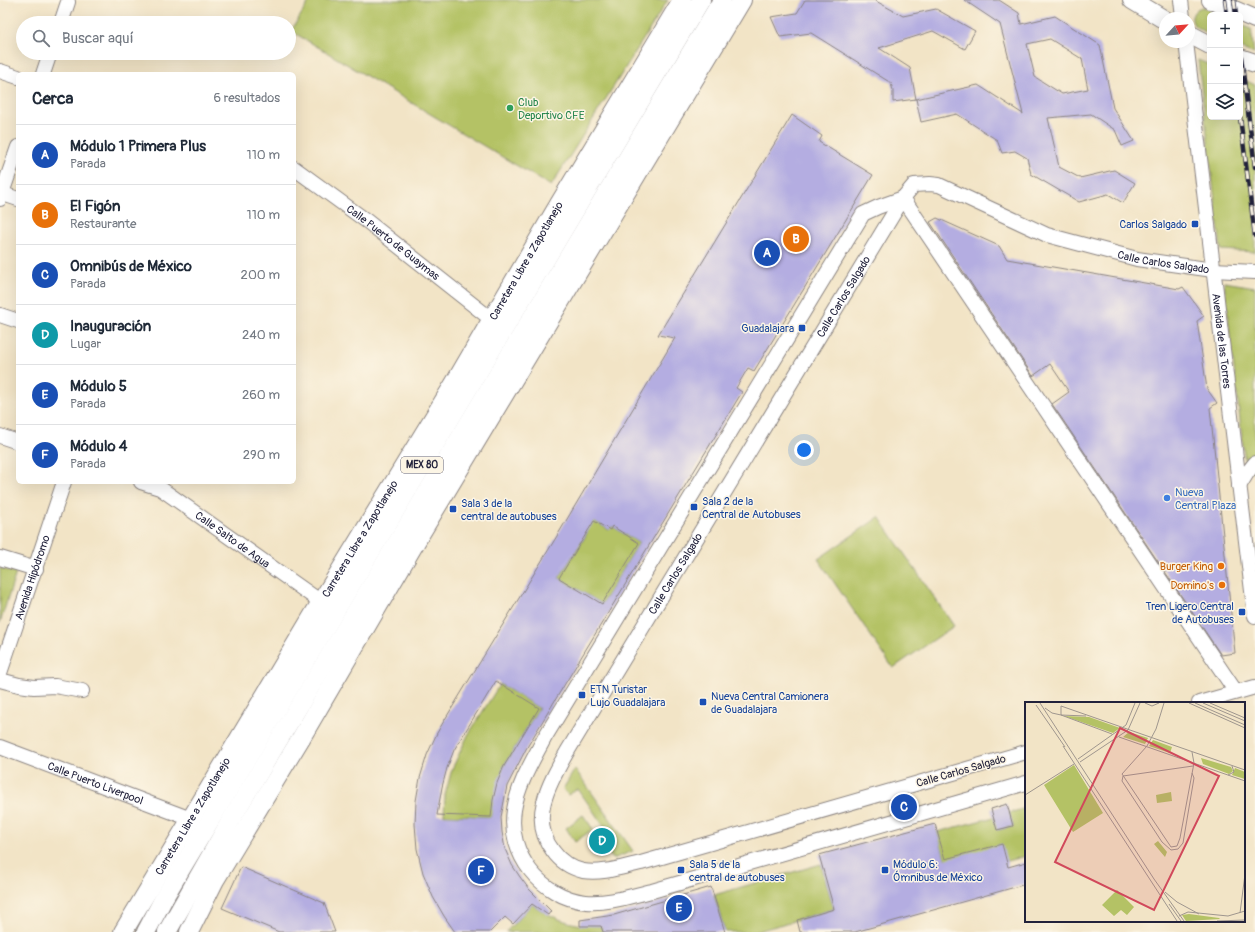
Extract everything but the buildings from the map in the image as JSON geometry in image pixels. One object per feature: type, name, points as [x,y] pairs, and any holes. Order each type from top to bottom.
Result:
[{"type":"main road","name":"Carretera Libre a Zapotlanejo","points":[[123,932],[454,384],[558,204],[682,0]]},
{"type":"main road","name":"Carretera Libre a Zapotlanejo","points":[[146,932],[165,896],[701,0]]},
{"type":"main road","name":"MEX 80","points":[[167,932],[232,818],[722,0]]},
{"type":"main road","points":[[189,932],[215,880],[301,738],[421,533],[742,0]]},
{"type":"main road","points":[[1132,0],[1159,16]]},
{"type":"main road","points":[[1211,0],[1255,19]]},
{"type":"main road","points":[[1195,37],[1207,43]]},
{"type":"main road","points":[[1243,59],[1255,63]]},
{"type":"main road","points":[[313,683],[372,604],[421,533]]},
{"type":"street","points":[[1181,0],[1182,12]]},
{"type":"street","points":[[63,16],[68,2]]},
{"type":"street","name":"Avenida de las Torres","points":[[1187,48],[1255,616]]},
{"type":"street","points":[[44,72],[48,60]]},
{"type":"street","points":[[0,71],[16,76]]},
{"type":"street","points":[[16,153],[1,195],[16,199]]},
{"type":"street","name":"Calle Puerto de Guaymas","points":[[296,169],[368,222],[491,319]]},
{"type":"street","name":"Calle Carlos Salgado","points":[[1025,752],[640,863],[603,871],[584,871],[565,864],[549,846],[542,827],[542,808],[547,790],[554,774],[904,198],[914,186],[930,184],[939,186],[1047,235],[1137,259],[1213,270],[1255,272]]},
{"type":"street","points":[[1025,783],[652,891],[599,902],[586,902],[561,896],[539,881],[530,872],[523,860],[514,836],[514,810],[517,797],[531,762],[545,737],[863,214],[878,207],[904,198],[1236,692]]},
{"type":"street","points":[[0,315],[16,320]]},
{"type":"street","points":[[0,436],[16,441]]},
{"type":"street","points":[[1239,486],[1255,463]]},
{"type":"street","name":"Avenida Hipódromo","points":[[0,673],[63,484]]},
{"type":"street","name":"Calle Salto de Agua","points":[[147,484],[160,488],[321,602]]},
{"type":"street","points":[[0,558],[36,569]]},
{"type":"street","points":[[0,680],[19,685],[34,687],[55,686],[82,691]]},
{"type":"street","points":[[1202,702],[1255,687]]},
{"type":"street","name":"Calle Puerto Liverpool","points":[[0,747],[192,818]]},
{"type":"green space","name":"Club Deportivo CFE","points":[[310,0],[668,0],[551,186],[296,34],[296,23]]},
{"type":"green space","points":[[1205,7],[1213,12],[1207,12],[1207,32],[1195,26],[1194,12],[1199,8]]},
{"type":"green space","points":[[1243,26],[1251,29],[1254,54],[1243,49]]},
{"type":"green space","points":[[1198,60],[1207,64],[1207,120],[1243,120],[1243,79],[1255,85],[1255,252],[1221,250]]},
{"type":"green space","points":[[1224,282],[1255,287],[1255,471],[1246,472]]},
{"type":"green space","points":[[879,517],[954,626],[893,668],[818,559]]},
{"type":"green space","points":[[592,519],[609,530],[612,526],[639,543],[602,604],[559,578],[585,537]]},
{"type":"green space","points":[[0,568],[16,573],[0,623]]},
{"type":"green space","points":[[500,684],[539,708],[504,766],[491,817],[444,815],[445,795],[452,769],[468,735]]},
{"type":"green space","points":[[575,769],[633,851],[613,859],[606,850],[616,844],[578,789],[568,795],[563,789]]},
{"type":"green space","points":[[1025,808],[1025,856],[950,876],[937,832],[994,817],[998,830],[1013,826],[1009,813]]},
{"type":"green space","points":[[583,815],[593,829],[575,842],[566,828]]},
{"type":"green space","points":[[821,864],[834,909],[755,932],[725,932],[714,895]]},
{"type":"green space","points":[[532,904],[540,910],[565,921],[582,925],[601,926],[603,932],[506,932]]},
{"type":"railway","points":[[1225,0],[1227,12]]},
{"type":"railway","points":[[1234,0],[1236,12]]},
{"type":"railway","points":[[1243,73],[1255,167]]},
{"type":"railway","points":[[1240,120],[1255,236]]},
{"type":"place","name":"Club Deportivo CFE","points":[[510,108]]},
{"type":"place","name":"Carlos Salgado","points":[[1195,224]]},
{"type":"place","name":"El Figón","points":[[796,239]]},
{"type":"place","name":"Módulo 1 Primera Plus","points":[[767,253]]},
{"type":"place","name":"Guadalajara","points":[[802,328]]},
{"type":"place","name":"Nueva Central Plaza","points":[[1167,498]]},
{"type":"place","name":"Sala 2 de la Central de Autobuses","points":[[694,507]]},
{"type":"place","name":"Sala 3 de la central de autobuses","points":[[453,509]]},
{"type":"place","name":"Burger King","points":[[1221,566]]},
{"type":"place","name":"Domino's","points":[[1222,585]]},
{"type":"place","name":"Tren Ligero Central de Autobuses","points":[[1242,612]]},
{"type":"place","name":"ETN Turistar Lujo Guadalajara","points":[[582,695]]},
{"type":"place","name":"Nueva Central Camionera de Guadalajara","points":[[703,702]]},
{"type":"place","name":"Omnibús de México","points":[[904,807]]},
{"type":"place","name":"Inauguración","points":[[602,841]]},
{"type":"place","name":"Sala 5 de la central de autobuses","points":[[681,870]]},
{"type":"place","name":"Módulo 6: Ómnibus de México","points":[[885,870]]},
{"type":"place","name":"Módulo 4","points":[[481,871]]},
{"type":"place","name":"Módulo 5","points":[[679,908]]}]
